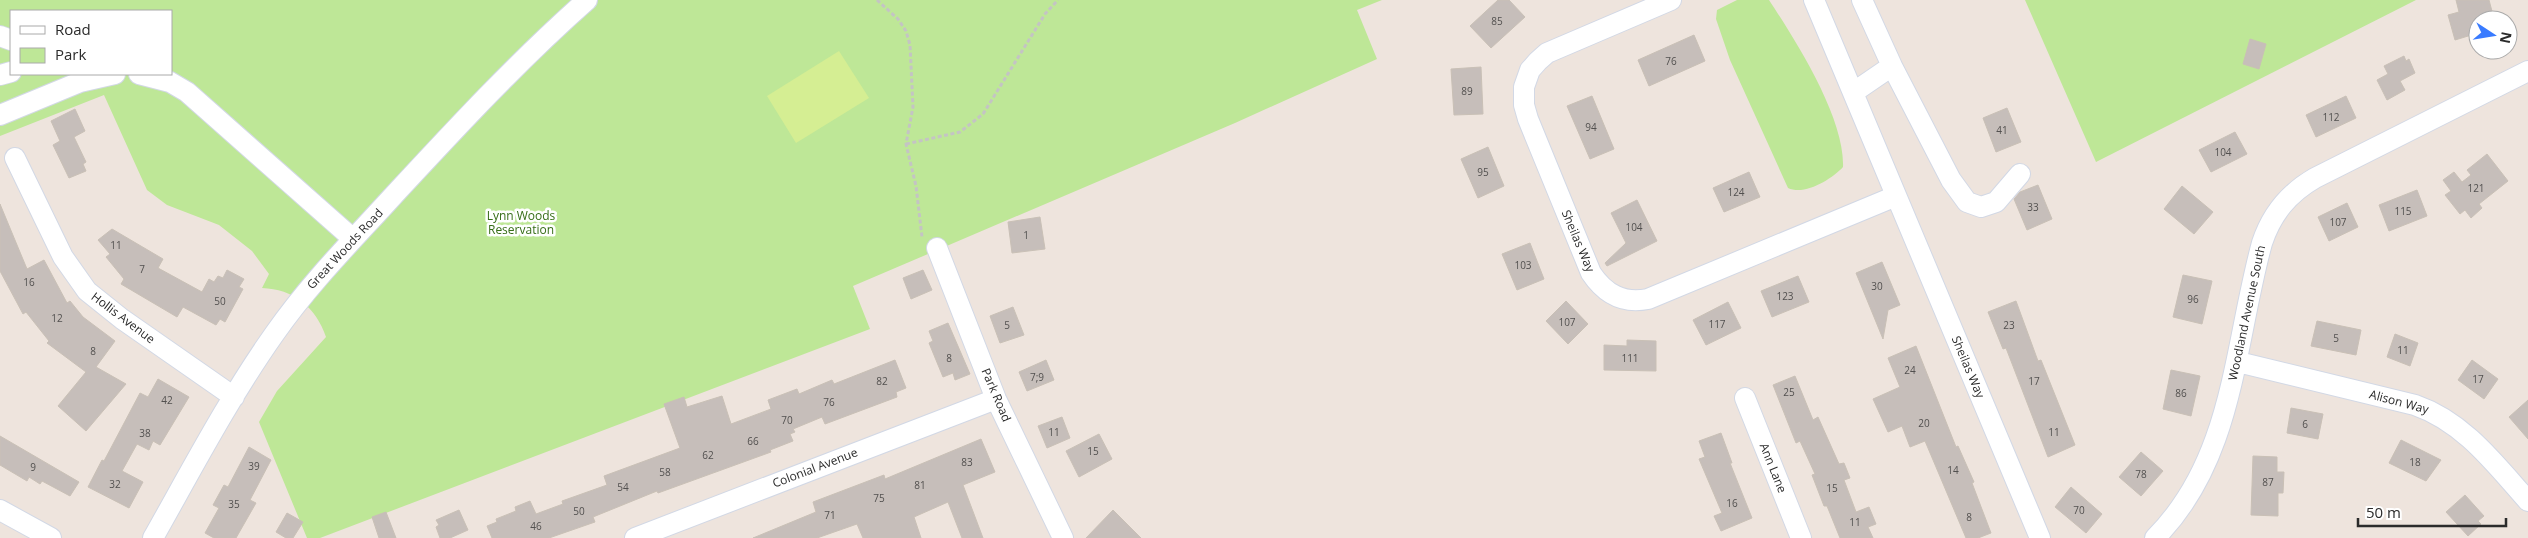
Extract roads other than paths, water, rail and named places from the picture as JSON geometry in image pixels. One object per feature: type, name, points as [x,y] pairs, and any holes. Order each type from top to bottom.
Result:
[{"type":"street","name":"Great Woods Road","points":[[153,538],[234,397],[274,335],[308,288],[352,238],[484,98],[536,45],[588,0]]},
{"type":"street","name":"Sheilas Way","points":[[1671,0],[1547,54],[1530,70],[1524,87],[1524,105],[1528,119],[1591,273],[1606,291],[1624,300],[1648,299],[1896,196]]},
{"type":"street","name":"Sheilas Way","points":[[1814,0],[2040,538]]},
{"type":"street","points":[[1862,0],[1892,66],[1951,180],[1967,202],[1981,207],[1996,202],[2020,174]]},
{"type":"street","points":[[1854,92],[1892,66]]},
{"type":"street","name":"Woodland Avenue South","points":[[2155,538],[2184,505],[2205,466],[2217,436],[2238,362],[2262,243],[2274,215],[2292,193],[2316,178],[2528,72]]},
{"type":"street","points":[[0,115],[80,82],[111,75]]},
{"type":"street","points":[[143,75],[170,82],[187,92],[352,238]]},
{"type":"street","name":"Hollis Avenue","points":[[15,158],[63,258],[87,290],[122,319],[234,397]]},
{"type":"street","name":"Park Road","points":[[936,248],[996,399],[1063,538]]},
{"type":"street","name":"Alison Way","points":[[2238,362],[2415,405],[2437,414],[2470,438],[2528,501]]},
{"type":"street","name":"Ann Lane","points":[[1744,398],[1801,538]]},
{"type":"street","name":"Colonial Avenue","points":[[635,538],[996,399]]},
{"type":"street","points":[[0,510],[51,538]]},
{"type":"park label","name":"Lynn Woods Reservation","points":[[521,223]]}]
